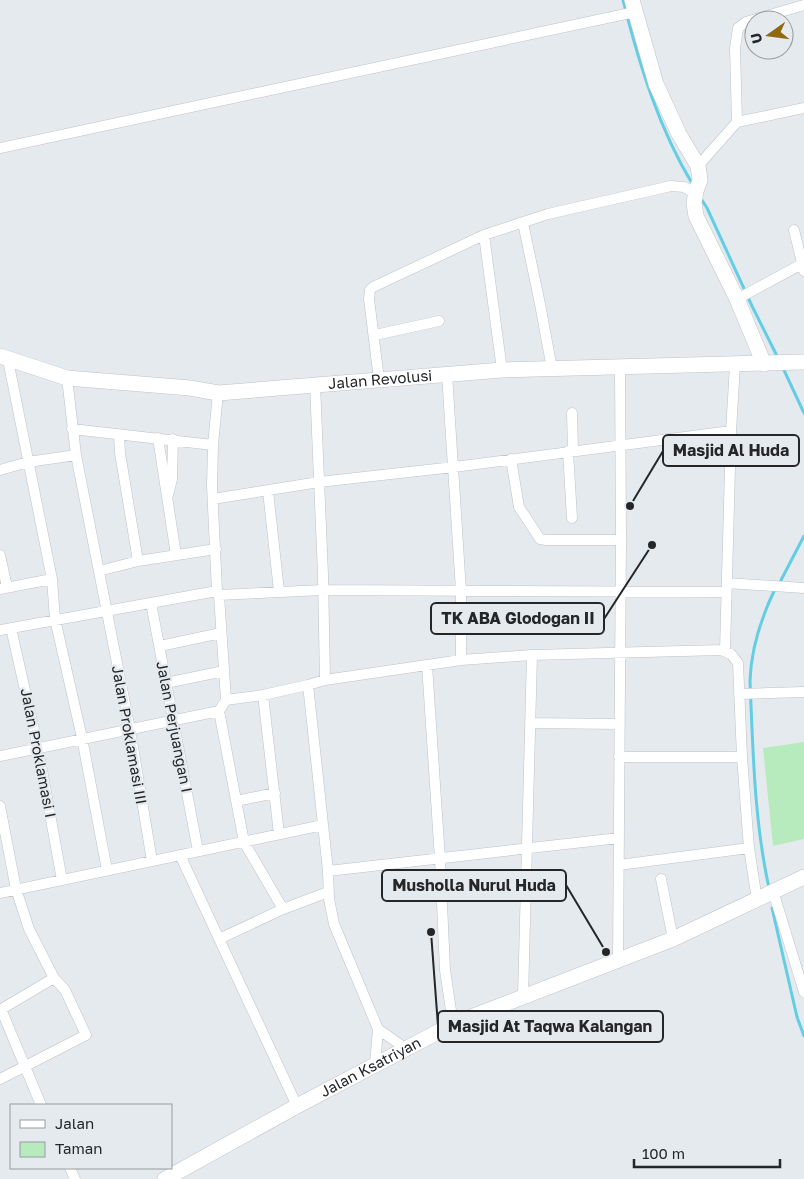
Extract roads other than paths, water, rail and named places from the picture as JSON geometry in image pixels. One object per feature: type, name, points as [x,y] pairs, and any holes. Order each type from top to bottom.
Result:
[{"type":"street","points":[[768,364],[739,297],[696,216],[694,206],[697,183],[737,122],[735,48],[738,28],[746,22],[804,5]]},
{"type":"street","points":[[0,148],[629,10],[656,84],[679,134],[697,183]]},
{"type":"street","points":[[737,122],[804,108]]},
{"type":"street","points":[[379,380],[369,298],[372,288],[484,236],[522,223],[590,204],[671,186],[684,187],[697,183]]},
{"type":"street","points":[[522,223],[552,369]]},
{"type":"street","points":[[739,297],[753,289],[803,268],[794,230]]},
{"type":"street","points":[[484,236],[502,370]]},
{"type":"street","points":[[375,335],[439,321]]},
{"type":"street","points":[[4,358],[52,579],[55,619],[82,738],[107,870]]},
{"type":"street","name":"Jalan Revolusi","points":[[4,358],[67,378],[218,392],[502,370],[799,363]]},
{"type":"street","points":[[725,651],[731,431],[735,365]]},
{"type":"street","points":[[618,960],[621,540],[620,367]]},
{"type":"street","points":[[447,374],[461,591],[461,660]]},
{"type":"street","name":"Jalan Proklamasi III","points":[[67,378],[76,455],[130,729],[152,861]]},
{"type":"street","points":[[314,384],[325,680]]},
{"type":"street","points":[[218,392],[213,445],[213,499],[226,700],[219,712],[244,842],[283,909]]},
{"type":"street","points":[[572,413],[572,518]]},
{"type":"street","points":[[72,429],[213,445]]},
{"type":"street","points":[[213,499],[319,482],[454,467],[731,431]]},
{"type":"street","points":[[119,435],[120,453],[138,561]]},
{"type":"street","points":[[158,438],[176,555]]},
{"type":"street","points":[[168,496],[172,484],[173,440]]},
{"type":"street","points":[[0,470],[28,462],[76,455]]},
{"type":"street","points":[[512,459],[519,507],[540,539],[621,540]]},
{"type":"street","points":[[268,491],[279,591]]},
{"type":"street","points":[[99,571],[138,561],[216,549]]},
{"type":"street","points":[[0,555],[4,588],[52,579]]},
{"type":"street","points":[[5,629],[106,610],[218,593],[322,590],[620,591],[768,585],[804,588]]},
{"type":"street","name":"Jalan Perjuangan I","points":[[151,603],[198,851]]},
{"type":"street","name":"Jalan Proklamasi I","points":[[5,629],[38,748],[62,880]]},
{"type":"street","points":[[160,646],[221,633]]},
{"type":"street","points":[[226,700],[264,695],[325,680],[461,660],[532,655],[620,654],[693,650],[725,651],[734,656],[738,663],[741,694],[742,757],[749,848],[804,992]]},
{"type":"street","points":[[523,997],[532,655]]},
{"type":"street","points":[[427,665],[440,859],[445,970],[453,1024]]},
{"type":"street","points":[[166,683],[224,671]]},
{"type":"street","points":[[308,685],[328,871],[328,892],[334,924],[378,1029],[375,1065]]},
{"type":"street","points":[[741,694],[804,692]]},
{"type":"street","points":[[264,695],[280,834]]},
{"type":"street","points":[[0,756],[219,712]]},
{"type":"street","points":[[530,723],[620,724]]},
{"type":"street","points":[[619,757],[742,757]]},
{"type":"street","points":[[236,801],[275,793]]},
{"type":"street","points":[[0,806],[3,840],[16,889],[32,936],[54,978],[65,990],[85,1036],[0,1079]]},
{"type":"street","points":[[0,893],[323,825]]},
{"type":"street","points":[[328,871],[619,838]]},
{"type":"street","points":[[619,865],[749,848]]},
{"type":"street","points":[[180,855],[297,1106]]},
{"type":"street","name":"Jalan Ksatriyan","points":[[165,1179],[297,1106],[453,1024],[673,939],[804,877]]},
{"type":"street","points":[[661,879],[673,939]]},
{"type":"street","points":[[219,939],[283,909],[328,892]]},
{"type":"street","points":[[42,1104],[1,1010],[54,978]]},
{"type":"street","points":[[378,1029],[405,1048]]},
{"type":"waterway","points":[[623,0],[651,96],[670,141],[693,185]]},
{"type":"waterway","points":[[700,197],[707,208],[778,358]]},
{"type":"waterway","points":[[783,368],[804,413]]},
{"type":"waterway","points":[[779,584],[804,536]]},
{"type":"waterway","points":[[769,888],[757,811],[750,681],[752,657],[758,634],[765,611],[775,589]]},
{"type":"waterway","points":[[772,908],[797,1017],[804,1036]]},
{"type":"place","name":"Masjid Al Huda","points":[[630,506]]},
{"type":"place","name":"TK ABA Glodogan II","points":[[652,545]]},
{"type":"place","name":"Masjid At Taqwa Kalangan","points":[[431,932]]},
{"type":"place","name":"Musholla Nurul Huda","points":[[606,952]]}]
